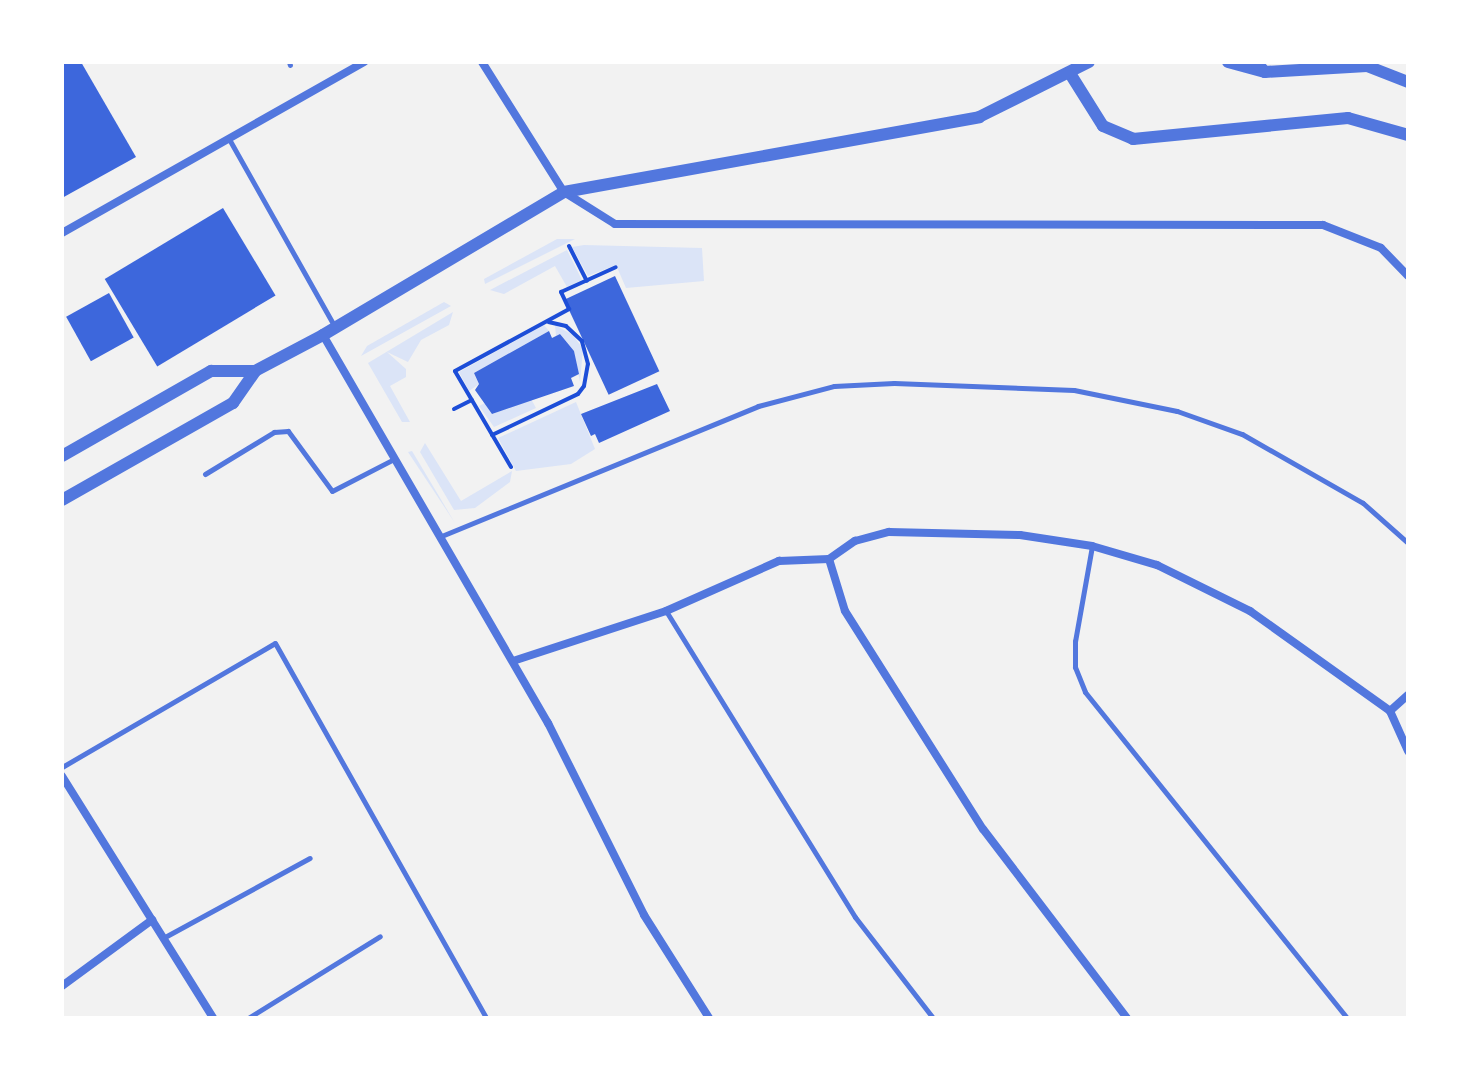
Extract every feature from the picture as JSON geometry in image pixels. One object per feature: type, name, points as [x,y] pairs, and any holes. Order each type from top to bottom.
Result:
[{"type":"street","points":[[62,233],[364,62]]},
{"type":"street","points":[[482,62],[564,192],[615,224],[1323,225],[1381,248],[1408,276]]},
{"type":"street","points":[[62,500],[233,403],[255,371],[336,328],[564,192],[979,117],[1071,75],[1089,62]]},
{"type":"street","points":[[1228,62],[1260,67],[1367,66],[1408,82]]},
{"type":"street","points":[[1071,75],[1103,126],[1133,139],[1348,118],[1408,135]]},
{"type":"street","points":[[323,335],[513,661],[644,915],[709,1018]]},
{"type":"street","points":[[62,456],[211,371],[255,371]]},
{"type":"street","points":[[513,661],[666,611],[779,561],[829,559],[855,541],[889,532],[1020,535],[1092,546],[1157,565],[1250,611],[1390,711],[1408,751]]},
{"type":"street","points":[[829,559],[845,611],[983,829],[1127,1018]]},
{"type":"street","points":[[1390,711],[1408,695]]},
{"type":"street","points":[[62,776],[213,1018]]},
{"type":"street","points":[[62,986],[152,920]]},
{"type":"lane","points":[[229,139],[336,328]]},
{"type":"lane","points":[[438,537],[758,406],[834,386],[894,383],[1074,390],[1177,411],[1242,434],[1363,503],[1408,543]]},
{"type":"lane","points":[[205,474],[274,432],[288,431],[332,491],[394,459]]},
{"type":"lane","points":[[1092,546],[1075,641],[1075,667],[1085,692],[1347,1018]]},
{"type":"lane","points":[[666,611],[855,917],[933,1018]]},
{"type":"lane","points":[[62,767],[275,643],[486,1018]]},
{"type":"lane","points":[[163,938],[310,858]]},
{"type":"lane","points":[[248,1018],[380,936]]},
{"type":"path","points":[[569,246],[587,281]]},
{"type":"path","points":[[511,467],[455,371],[569,309],[561,292],[616,267]]},
{"type":"path","points":[[492,435],[578,394],[584,386],[588,364],[582,341],[566,326],[545,322]]},
{"type":"path","points":[[454,409],[472,400]]},
{"type":"shaded area","points":[[557,239],[575,239],[485,284],[484,279]]},
{"type":"shaded area","points":[[572,247],[702,248],[704,281],[626,288],[616,265],[588,276]]},
{"type":"shaded area","points":[[567,250],[582,280],[567,287],[555,266],[504,294],[490,290]]},
{"type":"shaded area","points":[[444,302],[451,306],[361,356],[367,346]]},
{"type":"shaded area","points":[[453,312],[449,325],[421,340],[408,362],[387,352],[406,369],[406,377],[390,386],[410,422],[402,422],[368,363]]},
{"type":"shaded area","points":[[544,325],[549,331],[474,373],[479,384],[469,391],[459,372]]},
{"type":"shaded area","points":[[555,325],[573,335],[583,349],[580,382],[574,351],[560,334],[556,336]]},
{"type":"shaded area","points":[[530,397],[536,408],[494,427],[479,406],[487,402],[493,414]]},
{"type":"shaded area","points":[[576,402],[595,449],[571,464],[516,471],[498,438]]},
{"type":"shaded area","points":[[425,443],[461,501],[512,471],[510,482],[475,508],[454,510],[420,452]]},
{"type":"shaded area","points":[[412,451],[455,523],[408,452]]},
{"type":"building","points":[[62,62],[81,62],[136,157],[62,198]]},
{"type":"building","points":[[223,208],[276,295],[157,367],[105,279]]},
{"type":"building","points":[[615,276],[659,371],[609,395],[564,300]]},
{"type":"building","points":[[109,293],[134,338],[91,361],[66,317]]},
{"type":"building","points":[[549,331],[552,338],[560,334],[574,351],[579,374],[571,378],[574,386],[492,414],[475,390],[479,384],[474,373]]},
{"type":"building","points":[[657,384],[670,411],[599,443],[595,434],[591,436],[581,414]]}]
